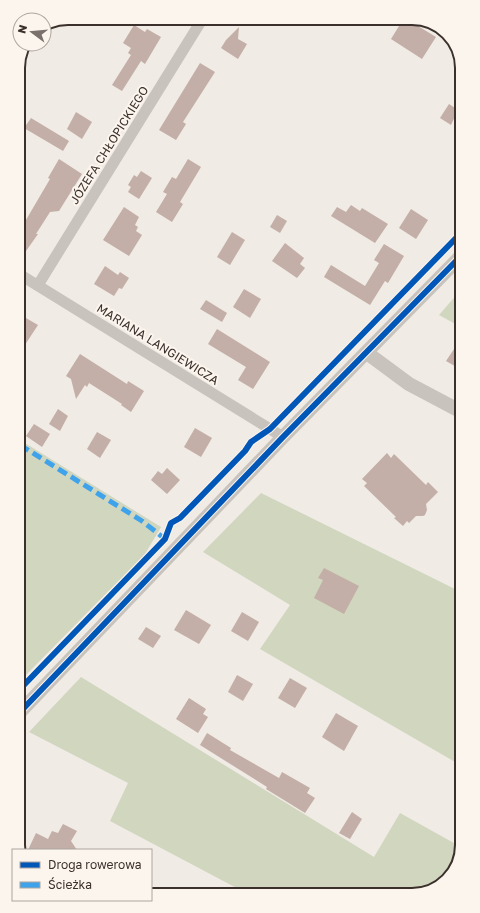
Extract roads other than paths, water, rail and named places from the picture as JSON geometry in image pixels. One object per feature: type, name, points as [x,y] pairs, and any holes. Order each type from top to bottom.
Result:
[{"type":"street","name":"JÓZEFA CHŁOPICKIEGO","points":[[38,285],[199,25]]},
{"type":"street","points":[[25,707],[283,437],[455,262]]},
{"type":"street","name":"MARIANA LANGIEWICZA","points":[[25,277],[283,437]]},
{"type":"street","points":[[366,353],[409,384],[455,408]]}]
